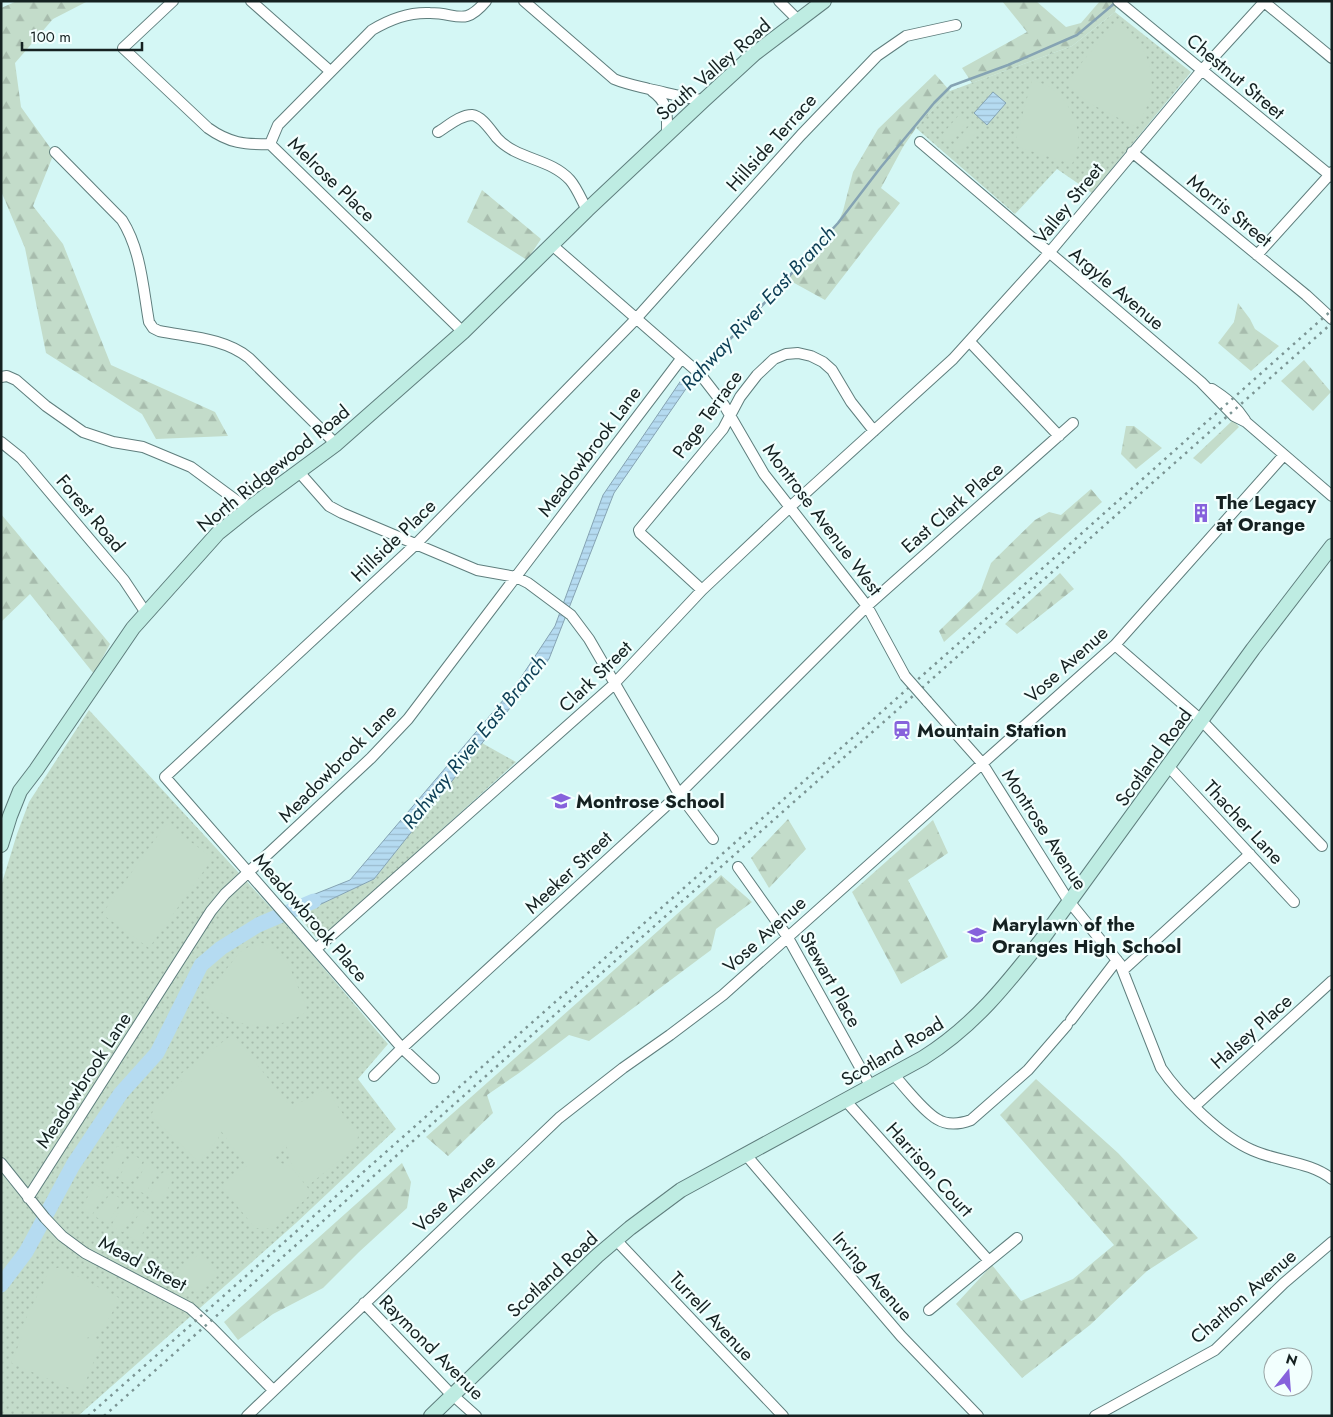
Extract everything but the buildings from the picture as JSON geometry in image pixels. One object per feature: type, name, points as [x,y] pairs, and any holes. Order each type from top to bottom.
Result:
[{"type":"main road","name":"South Valley Road","points":[[631,169],[754,54],[824,1]]},
{"type":"main road","name":"North Ridgewood Road","points":[[1,846],[20,791],[133,628],[218,533],[336,444],[463,332],[631,169]]},
{"type":"main road","name":"Scotland Road","points":[[431,1416],[616,1240],[681,1190],[871,1087],[943,1045],[977,1016],[1015,974],[1070,902],[1253,649],[1329,555]]},
{"type":"street","name":"Melrose Place","points":[[173,1],[123,48],[208,128],[223,138],[242,144],[270,144],[463,332]]},
{"type":"street","points":[[251,1],[330,71]]},
{"type":"street","points":[[270,144],[278,125],[372,30],[383,23],[406,15],[431,12],[460,17],[471,16],[486,1]]},
{"type":"street","points":[[524,1],[614,79],[630,86],[649,88],[682,97],[704,100]]},
{"type":"street","points":[[780,1],[798,20]]},
{"type":"street","points":[[1264,2],[1332,58]]},
{"type":"street","name":"Valley Street","points":[[888,418],[970,342],[1049,253],[1202,70],[1264,2]]},
{"type":"street","name":"Chestnut Street","points":[[1120,3],[1331,175]]},
{"type":"street","name":"Hillside Terrace","points":[[636,318],[801,135],[877,56],[906,36],[956,25]]},
{"type":"street","points":[[649,88],[661,98],[667,114],[667,134]]},
{"type":"street","points":[[438,132],[464,117],[474,115],[481,119],[502,144],[515,152],[555,168],[570,180],[587,210]]},
{"type":"street","name":"Argyle Avenue","points":[[920,142],[1201,382],[1226,398],[1239,410],[1246,422],[1332,496]]},
{"type":"street","points":[[56,152],[122,220],[130,232],[136,251],[149,322],[153,328],[159,331],[210,340],[238,349],[336,444]]},
{"type":"street","name":"Morris Street","points":[[1132,152],[1306,295],[1332,319]]},
{"type":"street","points":[[1257,255],[1331,175]]},
{"type":"street","name":"Montrose Avenue West","points":[[552,245],[696,371],[731,416],[764,474],[867,606],[905,676]]},
{"type":"street","name":"Morris Street","points":[[1306,295],[1332,311]]},
{"type":"street","name":"Hillside Place","points":[[166,777],[415,545],[636,318]]},
{"type":"street","points":[[970,342],[1059,436]]},
{"type":"street","name":"Page Terrace","points":[[702,590],[639,530],[723,429],[740,398],[765,366],[774,359],[786,354],[798,353],[811,356],[823,362],[832,370],[851,402],[874,431]]},
{"type":"street","name":"Meadowbrook Lane","points":[[28,1198],[211,911],[225,894],[371,758],[399,729],[423,700],[681,359]]},
{"type":"street","points":[[1,377],[7,376],[16,380],[46,406],[83,432],[113,442],[142,447],[191,467],[248,509]]},
{"type":"street","name":"Clark Street","points":[[316,949],[615,683],[702,590],[888,418]]},
{"type":"street","name":"East Clark Place","points":[[867,606],[1073,424]]},
{"type":"street","name":"Forest Road","points":[[1,442],[21,458],[124,580],[146,613]]},
{"type":"street","name":"Vose Avenue","points":[[247,1416],[559,1118],[623,1068],[723,995],[1115,645],[1284,455]]},
{"type":"street","points":[[298,472],[329,506],[342,513],[477,570],[516,577],[528,583],[571,615],[590,639],[679,794],[713,839]]},
{"type":"street","name":"Meeker Street","points":[[374,1076],[402,1048],[679,794],[867,606]]},
{"type":"street","points":[[1115,645],[1202,721],[1322,846]]},
{"type":"street","name":"Montrose Avenue","points":[[905,676],[982,763],[1070,902],[1118,960],[1161,1068],[1169,1080],[1228,1136],[1253,1151],[1304,1165],[1331,1176]]},
{"type":"street","name":"Thacher Lane","points":[[1169,767],[1294,902]]},
{"type":"street","name":"Meadowbrook Place","points":[[166,777],[402,1048],[434,1078]]},
{"type":"street","points":[[1123,970],[1250,854]]},
{"type":"street","name":"Stewart Place","points":[[738,867],[787,936],[871,1087]]},
{"type":"street","points":[[893,1074],[937,1119],[947,1123],[960,1124],[971,1120],[1028,1070],[1069,1023],[1118,960]]},
{"type":"street","name":"Halsey Place","points":[[1195,1106],[1332,981]]},
{"type":"street","name":"Harrison Court","points":[[845,1100],[989,1261]]},
{"type":"street","name":"Irving Avenue","points":[[746,1155],[901,1336],[978,1416]]},
{"type":"street","name":"Mead Street","points":[[1,1163],[28,1198],[62,1236],[85,1253],[190,1308],[273,1390]]},
{"type":"street","points":[[929,1310],[1017,1238]]},
{"type":"street","name":"Turrell Avenue","points":[[616,1240],[783,1416]]},
{"type":"street","name":"Charlton Avenue","points":[[1095,1416],[1214,1350],[1284,1283],[1332,1242]]},
{"type":"street","name":"Raymond Avenue","points":[[364,1303],[452,1394],[476,1416]]},
{"type":"green space","points":[[17,1],[88,1],[53,19],[15,63],[21,107],[54,153],[33,206],[63,244],[111,365],[215,412],[228,436],[156,439],[142,414],[46,353],[25,248],[1,191],[1,8]]},
{"type":"green space","points":[[1002,1],[1036,1],[1066,27],[1081,23],[1100,1],[1113,1],[1117,5],[1115,12],[1072,46],[972,83],[962,68],[1027,32]]},
{"type":"green space","points":[[1115,12],[1191,72],[1092,193],[1057,169],[1015,214],[916,128],[950,91],[1072,46]]},
{"type":"green space","points":[[1118,20],[1140,44],[1151,70],[1150,98],[1136,127],[1091,104],[1071,89],[1071,78]]},
{"type":"green space","points":[[935,74],[950,91],[916,128],[903,147],[881,188],[900,203],[825,300],[787,279],[838,223],[853,172],[878,129]]},
{"type":"green space","points":[[1032,80],[1050,87],[1058,94],[1066,103],[1076,122],[1078,143],[1072,164],[1018,147],[1015,142]]},
{"type":"green space","points":[[959,115],[967,122],[948,144],[940,137]]},
{"type":"green space","points":[[970,125],[978,131],[959,153],[951,147]]},
{"type":"green space","points":[[482,190],[541,239],[527,260],[467,222]]},
{"type":"green space","points":[[1238,303],[1255,329],[1279,346],[1251,371],[1218,343],[1234,322]]},
{"type":"green space","points":[[1304,360],[1331,392],[1313,411],[1281,381]]},
{"type":"green space","points":[[1233,420],[1239,427],[1201,464],[1193,458]]},
{"type":"green space","points":[[1126,426],[1134,426],[1162,448],[1136,469],[1121,454]]},
{"type":"green space","points":[[1091,489],[1102,502],[944,642],[939,631],[981,590],[991,563],[1035,520],[1049,512],[1061,515]]},
{"type":"green space","points":[[1,514],[110,644],[94,674],[30,594],[1,622]]},
{"type":"green space","points":[[1060,573],[1074,589],[1017,634],[1005,624]]},
{"type":"green space","points":[[89,710],[272,909],[388,1044],[358,1079],[396,1129],[296,1223],[78,1416],[1,1416],[1,886],[29,802]]},
{"type":"green space","points":[[482,743],[516,762],[319,941],[300,918],[300,914],[374,879]]},
{"type":"green space","points":[[788,819],[806,849],[769,888],[751,858]]},
{"type":"green space","points":[[933,820],[948,853],[908,880],[948,957],[901,984],[852,892]]},
{"type":"green space","points":[[166,824],[213,858],[149,948],[102,914]]},
{"type":"green space","points":[[721,875],[752,902],[716,929],[711,950],[589,1041],[569,1035],[487,1095],[493,1113],[448,1156],[426,1137]]},
{"type":"green space","points":[[257,942],[270,945],[287,961],[308,1011],[280,1024],[253,1026],[227,1017],[204,997],[240,952]]},
{"type":"green space","points":[[233,1034],[293,1110],[297,1104],[326,1089],[358,1136],[357,1146],[309,1185],[291,1163],[286,1145],[269,1158],[291,1167],[312,1193],[274,1229],[255,1228],[221,1186],[247,1166],[221,1131],[218,1139],[199,1162],[151,1116],[154,1108],[182,1081],[178,1076]]},
{"type":"green space","points":[[1036,1079],[1118,1153],[1198,1238],[1147,1271],[1090,1325],[1022,1378],[956,1304],[992,1265],[1021,1301],[1073,1279],[1114,1245],[1000,1115]]},
{"type":"green space","points":[[117,1146],[128,1152],[114,1177],[103,1171]]},
{"type":"green space","points":[[132,1154],[143,1161],[129,1186],[118,1179]]},
{"type":"green space","points":[[147,1163],[159,1170],[145,1194],[133,1188]]},
{"type":"green space","points":[[402,1163],[411,1182],[407,1208],[323,1288],[273,1314],[238,1340],[224,1322]]},
{"type":"green space","points":[[163,1172],[174,1178],[160,1203],[148,1197]]},
{"type":"green space","points":[[95,1184],[106,1191],[92,1215],[81,1209]]},
{"type":"green space","points":[[110,1193],[122,1199],[108,1224],[96,1217]]},
{"type":"green space","points":[[125,1201],[137,1208],[123,1232],[111,1226]]},
{"type":"green space","points":[[141,1210],[152,1217],[138,1242],[127,1235]]},
{"type":"green space","points":[[198,1255],[203,1256],[218,1275],[198,1294],[178,1272]]},
{"type":"green space","points":[[60,1267],[119,1298],[103,1327],[87,1338],[101,1344],[81,1393],[11,1363],[22,1337],[18,1335],[49,1271]]},
{"type":"water","points":[[993,92],[1006,103],[987,125],[974,113]]},
{"type":"water","points":[[684,376],[692,380],[614,493],[549,659],[374,879],[300,914],[290,904],[350,880],[516,685],[555,626],[603,495]]},
{"type":"waterway","name":"Rahway River East Branch","points":[[699,370],[746,323],[838,223],[881,167],[934,103],[951,86],[1008,65],[1077,35],[1116,2]]},
{"type":"waterway","name":"Rahway River East Branch","points":[[1,1285],[26,1252],[73,1165],[121,1093],[157,1053],[201,965],[221,948],[258,925],[314,901]]},
{"type":"railway","points":[[88,1416],[1332,310]]},
{"type":"railway","points":[[104,1416],[1332,323]]},
{"type":"place","name":"The Legacy at Orange","points":[[1201,513]]},
{"type":"place","name":"Mountain Station","points":[[902,730]]},
{"type":"place","name":"Montrose School","points":[[561,801]]},
{"type":"place","name":"Marylawn of the Oranges High School","points":[[977,935]]}]
